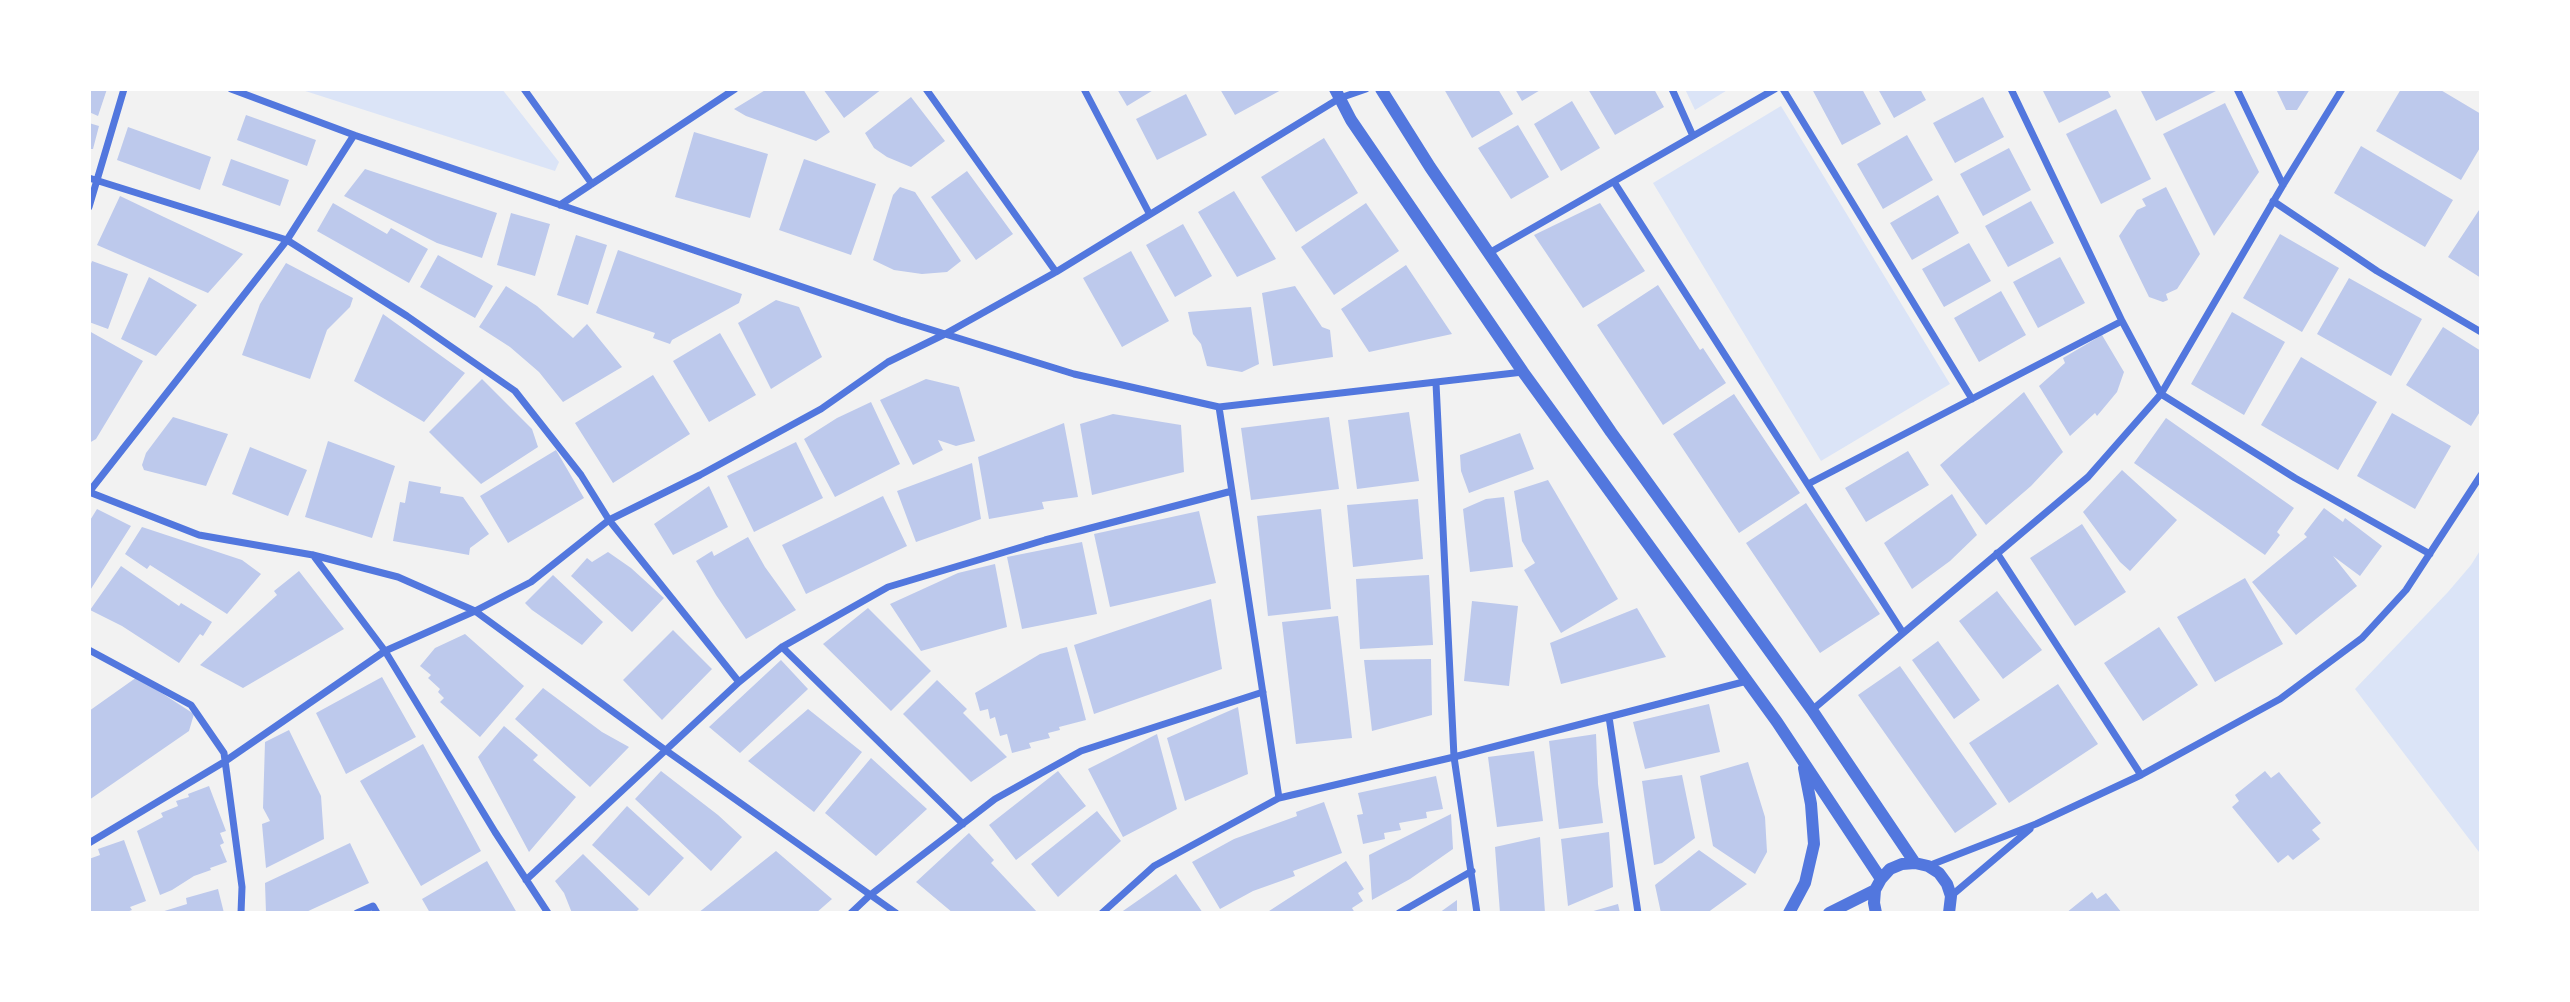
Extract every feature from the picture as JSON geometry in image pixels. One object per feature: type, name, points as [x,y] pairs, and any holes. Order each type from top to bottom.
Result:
[{"type":"street","points":[[89,207],[124,89]]},
{"type":"street","points":[[231,89],[354,135],[945,334],[1074,374],[1219,407],[1523,372]]},
{"type":"street","points":[[524,89],[592,184]]},
{"type":"street","points":[[560,205],[735,89]]},
{"type":"street","points":[[926,89],[1056,272]]},
{"type":"street","points":[[1084,89],[1149,213]]},
{"type":"street","points":[[89,844],[224,762],[385,651],[475,611],[531,582],[609,520],[700,475],[821,409],[888,362],[945,334],[1056,272],[1337,94],[1366,89]]},
{"type":"street","points":[[1381,89],[1611,432],[1922,864],[1939,873],[1947,884],[1951,896],[1950,912]]},
{"type":"street","points":[[1672,89],[1693,136]]},
{"type":"street","points":[[1489,253],[1774,89]]},
{"type":"street","points":[[1783,89],[1972,399]]},
{"type":"street","points":[[2011,89],[2122,321],[2161,394],[2295,478],[2430,554]]},
{"type":"street","points":[[2237,89],[2283,185]]},
{"type":"street","points":[[1812,710],[2088,477],[2161,394],[2273,201],[2342,89]]},
{"type":"street","points":[[1337,94],[1351,120],[1523,372],[1802,760],[1878,884],[1874,904],[1876,913]]},
{"type":"street","points":[[354,135],[287,240],[89,492],[199,535],[313,555],[398,577],[475,611],[896,913]]},
{"type":"street","points":[[89,178],[287,240],[407,316],[515,391],[581,475],[609,520],[739,682]]},
{"type":"street","points":[[1614,181],[1903,633]]},
{"type":"street","points":[[2273,201],[2377,271],[2481,332]]},
{"type":"street","points":[[1808,484],[2122,321]]},
{"type":"street","points":[[1436,383],[1454,757],[1476,913]]},
{"type":"street","points":[[1219,407],[1279,798]]},
{"type":"street","points":[[1829,913],[1878,884],[1890,869],[1902,864],[1922,864],[2036,824],[2141,775],[2280,699],[2362,638],[2406,590],[2481,475]]},
{"type":"street","points":[[527,880],[664,749],[782,647],[888,587],[1045,540],[1232,491]]},
{"type":"street","points":[[1997,553],[2141,775]]},
{"type":"street","points":[[313,555],[385,651],[495,832],[548,913]]},
{"type":"street","points":[[782,647],[963,824]]},
{"type":"street","points":[[89,650],[191,705],[224,753],[242,887],[241,913]]},
{"type":"street","points":[[1102,913],[1154,866],[1279,798],[1454,757],[1747,681]]},
{"type":"street","points":[[851,913],[869,896],[995,799],[1081,751],[1263,692]]},
{"type":"street","points":[[1609,717],[1638,913]]},
{"type":"street","points":[[1789,913],[1805,883],[1814,844],[1811,804],[1802,760]]},
{"type":"street","points":[[1951,896],[2036,824]]},
{"type":"street","points":[[1399,913],[1472,872]]},
{"type":"street","points":[[357,913],[373,906],[377,913]]},
{"type":"shaded area","points":[[299,89],[502,89],[559,162],[555,171]]},
{"type":"shaded area","points":[[1685,89],[1729,89],[1695,110]]},
{"type":"shaded area","points":[[1781,106],[1950,384],[1821,461],[1653,183]]},
{"type":"shaded area","points":[[2481,549],[2479,852],[2355,689],[2448,592]]},
{"type":"building","points":[[89,89],[107,89],[98,116],[89,112]]},
{"type":"building","points":[[767,89],[803,89],[830,132],[816,141],[746,116],[734,109]]},
{"type":"building","points":[[823,89],[882,89],[844,118]]},
{"type":"building","points":[[1117,89],[1155,89],[1127,106]]},
{"type":"building","points":[[1220,89],[1283,89],[1235,115]]},
{"type":"building","points":[[1444,89],[1498,89],[1513,114],[1472,138]]},
{"type":"building","points":[[1515,89],[1542,89],[1522,101]]},
{"type":"building","points":[[1588,89],[1654,89],[1664,107],[1615,135]]},
{"type":"building","points":[[1812,89],[1862,89],[1881,124],[1842,145]]},
{"type":"building","points":[[1878,89],[1920,89],[1926,100],[1894,118]]},
{"type":"building","points":[[2042,89],[2107,89],[2111,97],[2059,123]]},
{"type":"building","points":[[2140,89],[2220,89],[2156,121]]},
{"type":"building","points":[[2276,89],[2310,89],[2297,110],[2286,110]]},
{"type":"building","points":[[2401,89],[2439,89],[2481,114],[2481,146],[2461,180],[2376,131]]},
{"type":"building","points":[[1186,94],[1207,135],[1157,160],[1136,119]]},
{"type":"building","points":[[911,97],[945,141],[911,167],[874,148],[865,133]]},
{"type":"building","points":[[1983,97],[2004,137],[1955,163],[1933,123]]},
{"type":"building","points":[[1572,101],[1600,148],[1561,171],[1534,124]]},
{"type":"building","points":[[2225,103],[2259,172],[2214,236],[2163,134]]},
{"type":"building","points":[[2116,109],[2151,179],[2101,204],[2066,134]]},
{"type":"building","points":[[246,115],[316,140],[307,166],[237,140]]},
{"type":"building","points":[[89,123],[99,126],[93,149],[89,149]]},
{"type":"building","points":[[1518,125],[1549,177],[1511,199],[1478,148]]},
{"type":"building","points":[[128,127],[211,157],[200,190],[117,160]]},
{"type":"building","points":[[694,132],[768,154],[750,218],[675,197]]},
{"type":"building","points":[[1907,135],[1933,180],[1883,209],[1857,164]]},
{"type":"building","points":[[1324,138],[1358,193],[1296,232],[1261,177]]},
{"type":"building","points":[[2361,146],[2453,200],[2425,247],[2334,193]]},
{"type":"building","points":[[2009,148],[2031,190],[1983,216],[1960,174]]},
{"type":"building","points":[[231,159],[289,180],[280,206],[222,185]]},
{"type":"building","points":[[804,159],[876,184],[851,255],[779,230]]},
{"type":"building","points":[[365,169],[497,213],[482,258],[437,243],[344,196]]},
{"type":"building","points":[[967,171],[1013,234],[976,260],[931,197]]},
{"type":"building","points":[[900,187],[915,192],[961,261],[947,272],[922,274],[894,270],[873,260],[893,195]]},
{"type":"building","points":[[2166,187],[2200,254],[2177,289],[2166,294],[2168,300],[2163,302],[2149,297],[2119,236],[2137,210],[2146,206],[2142,199]]},
{"type":"building","points":[[1234,191],[1276,259],[1237,277],[1198,212]]},
{"type":"building","points":[[1938,195],[1959,233],[1912,260],[1890,223]]},
{"type":"building","points":[[120,196],[243,254],[208,293],[97,245]]},
{"type":"building","points":[[2031,201],[2054,243],[2008,267],[1985,226]]},
{"type":"building","points":[[333,203],[387,234],[391,228],[428,249],[409,283],[317,231]]},
{"type":"building","points":[[1366,203],[1399,251],[1334,295],[1301,247]]},
{"type":"building","points":[[1600,203],[1645,271],[1583,308],[1534,235]]},
{"type":"building","points":[[2481,207],[2481,278],[2448,257]]},
{"type":"building","points":[[511,213],[550,224],[535,276],[497,265]]},
{"type":"building","points":[[1183,224],[1212,276],[1175,297],[1146,245]]},
{"type":"building","points":[[2280,234],[2339,268],[2302,332],[2243,298]]},
{"type":"building","points":[[576,235],[607,245],[588,305],[557,295]]},
{"type":"building","points":[[1969,243],[1991,281],[1944,307],[1922,269]]},
{"type":"building","points":[[618,250],[742,294],[739,303],[672,340],[670,344],[653,338],[655,333],[596,313]]},
{"type":"building","points":[[1131,251],[1169,321],[1122,347],[1083,278]]},
{"type":"building","points":[[438,255],[493,286],[475,318],[420,287]]},
{"type":"building","points":[[2060,257],[2085,303],[2038,328],[2013,282]]},
{"type":"building","points":[[92,261],[128,274],[108,329],[89,322],[89,269]]},
{"type":"building","points":[[286,263],[353,298],[350,307],[327,330],[310,379],[242,355],[260,304]]},
{"type":"building","points":[[1406,265],[1452,334],[1369,352],[1341,309]]},
{"type":"building","points":[[149,277],[197,305],[156,356],[121,339]]},
{"type":"building","points":[[2349,278],[2422,319],[2391,376],[2317,334]]},
{"type":"building","points":[[1658,285],[1700,350],[1703,348],[1726,383],[1663,425],[1597,325]]},
{"type":"building","points":[[506,286],[537,306],[573,338],[587,324],[622,367],[563,402],[539,372],[510,347],[479,327]]},
{"type":"building","points":[[1295,286],[1322,327],[1330,330],[1333,357],[1273,366],[1262,293]]},
{"type":"building","points":[[2001,291],[2026,335],[1979,362],[1954,318]]},
{"type":"building","points":[[776,300],[799,307],[822,357],[771,389],[738,323]]},
{"type":"building","points":[[1251,307],[1259,364],[1242,372],[1207,366],[1201,344],[1193,334],[1188,312]]},
{"type":"building","points":[[2232,312],[2285,342],[2244,415],[2191,384]]},
{"type":"building","points":[[383,314],[465,373],[424,422],[354,381]]},
{"type":"building","points":[[2443,327],[2481,351],[2481,410],[2471,426],[2406,385]]},
{"type":"building","points":[[89,331],[143,361],[96,439],[89,443]]},
{"type":"building","points":[[720,333],[756,395],[709,422],[673,361]]},
{"type":"building","points":[[2102,335],[2124,372],[2117,392],[2097,416],[2095,413],[2070,436],[2039,386],[2065,363],[2063,358]]},
{"type":"building","points":[[2301,357],[2377,402],[2338,470],[2261,425]]},
{"type":"building","points":[[653,375],[690,434],[613,483],[575,423]]},
{"type":"building","points":[[482,379],[532,429],[538,447],[481,484],[429,432]]},
{"type":"building","points":[[926,379],[959,387],[975,441],[956,446],[938,440],[943,450],[913,465],[880,400]]},
{"type":"building","points":[[2024,392],[2063,452],[2031,486],[1986,525],[1940,465]]},
{"type":"building","points":[[1734,394],[1800,493],[1739,533],[1673,434]]},
{"type":"building","points":[[871,402],[900,464],[835,497],[804,439],[837,418]]},
{"type":"building","points":[[1409,412],[1419,481],[1357,489],[1348,420]]},
{"type":"building","points":[[2392,413],[2451,446],[2415,509],[2357,476]]},
{"type":"building","points":[[1113,414],[1181,425],[1184,472],[1092,495],[1080,424]]},
{"type":"building","points":[[173,417],[228,434],[206,486],[144,470],[142,465],[146,453]]},
{"type":"building","points":[[1329,417],[1339,489],[1251,500],[1241,428]]},
{"type":"building","points":[[2166,418],[2294,508],[2277,532],[2280,535],[2265,555],[2134,463]]},
{"type":"building","points":[[1064,423],[1078,497],[1042,502],[1044,509],[989,519],[978,457]]},
{"type":"building","points":[[1520,433],[1534,469],[1469,493],[1461,471],[1460,455]]},
{"type":"building","points":[[328,441],[395,466],[372,538],[305,517]]},
{"type":"building","points":[[796,442],[823,498],[754,532],[727,476]]},
{"type":"building","points":[[250,447],[307,470],[288,516],[232,494]]},
{"type":"building","points":[[556,450],[584,498],[508,543],[480,496]]},
{"type":"building","points":[[1908,451],[1929,485],[1866,522],[1845,488]]},
{"type":"building","points":[[972,463],[981,519],[916,542],[897,491]]},
{"type":"building","points":[[2122,470],[2177,520],[2130,571],[2120,562],[2083,512]]},
{"type":"building","points":[[1548,480],[1618,599],[1561,633],[1524,570],[1535,563],[1522,541],[1514,491]]},
{"type":"building","points":[[409,481],[441,487],[440,493],[463,497],[489,534],[470,548],[469,555],[393,541],[400,502],[405,503]]},
{"type":"building","points":[[709,486],[728,527],[673,555],[654,524]]},
{"type":"building","points":[[1952,494],[1977,535],[1950,561],[1912,589],[1884,543]]},
{"type":"building","points":[[883,496],[907,546],[806,594],[782,545]]},
{"type":"building","points":[[1504,497],[1513,567],[1470,572],[1463,509],[1486,499]]},
{"type":"building","points":[[1418,499],[1423,559],[1353,567],[1347,505]]},
{"type":"building","points":[[1806,503],[1880,614],[1820,653],[1746,543]]},
{"type":"building","points":[[2324,508],[2343,522],[2345,518],[2382,546],[2360,576],[2333,556],[2357,586],[2296,635],[2252,582],[2307,537],[2304,534]]},
{"type":"building","points":[[97,509],[131,526],[89,592],[89,522]]},
{"type":"building","points":[[1321,509],[1331,609],[1268,616],[1257,516]]},
{"type":"building","points":[[1199,511],[1216,583],[1110,607],[1094,534]]},
{"type":"building","points":[[2082,524],[2126,592],[2075,626],[2030,558]]},
{"type":"building","points":[[142,527],[242,560],[261,574],[227,614],[150,565],[147,569],[125,554]]},
{"type":"building","points":[[748,537],[765,567],[796,610],[746,639],[696,561],[712,551],[714,556]]},
{"type":"building","points":[[1082,542],[1097,614],[1022,629],[1007,557]]},
{"type":"building","points":[[608,552],[631,568],[664,598],[632,632],[571,576],[587,558],[592,562]]},
{"type":"building","points":[[995,564],[1007,627],[921,651],[890,604],[958,573]]},
{"type":"building","points":[[121,566],[179,606],[181,603],[212,622],[179,663],[122,626],[90,610]]},
{"type":"building","points":[[299,571],[344,629],[243,688],[200,665],[277,595],[274,591]]},
{"type":"building","points":[[553,575],[603,622],[582,645],[525,603]]},
{"type":"building","points":[[1429,575],[1433,645],[1360,649],[1356,579]]},
{"type":"building","points":[[2245,578],[2283,644],[2215,682],[2177,617]]},
{"type":"building","points":[[1997,591],[2042,650],[2003,679],[1959,621]]},
{"type":"building","points":[[1211,599],[1222,669],[1094,714],[1074,645]]},
{"type":"building","points":[[1472,601],[1518,606],[1509,686],[1464,681]]},
{"type":"building","points":[[868,608],[931,671],[891,711],[823,644]]},
{"type":"building","points":[[1637,608],[1666,657],[1561,684],[1550,643]]},
{"type":"building","points":[[1338,616],[1352,738],[1296,744],[1282,622]]},
{"type":"building","points":[[2159,627],[2198,685],[2143,721],[2104,663]]},
{"type":"building","points":[[673,630],[712,669],[662,720],[623,680]]},
{"type":"building","points":[[465,634],[524,686],[480,737],[440,702],[444,698],[438,692],[440,689],[428,678],[431,675],[420,666],[435,648]]},
{"type":"building","points":[[1938,641],[1980,700],[1954,719],[1912,660]]},
{"type":"building","points":[[1067,647],[1086,720],[1059,727],[1060,730],[1048,733],[1050,738],[1029,743],[1031,748],[1012,753],[1007,734],[1000,736],[995,717],[990,719],[988,709],[980,711],[975,693],[1040,654]]},
{"type":"building","points":[[1431,659],[1432,715],[1372,731],[1364,660]]},
{"type":"building","points":[[781,660],[808,689],[740,753],[709,727]]},
{"type":"building","points":[[1900,666],[1997,804],[1955,833],[1858,695]]},
{"type":"building","points":[[137,677],[194,714],[189,731],[89,800],[89,711]]},
{"type":"building","points":[[382,677],[416,737],[346,774],[316,713]]},
{"type":"building","points":[[937,680],[967,709],[963,713],[1007,757],[971,782],[903,714]]},
{"type":"building","points":[[2058,684],[2098,744],[2009,803],[1969,743]]},
{"type":"building","points":[[543,688],[602,732],[629,747],[590,787],[515,719]]},
{"type":"building","points":[[1709,704],[1720,752],[1645,769],[1633,722]]},
{"type":"building","points":[[1238,707],[1248,774],[1185,801],[1167,738]]},
{"type":"building","points":[[808,709],[862,752],[814,812],[748,761]]},
{"type":"building","points":[[504,726],[538,755],[533,760],[576,797],[529,852],[478,757]]},
{"type":"building","points":[[289,730],[321,796],[324,839],[266,868],[262,824],[270,821],[263,808],[265,742]]},
{"type":"building","points":[[1157,734],[1177,809],[1123,837],[1088,769]]},
{"type":"building","points":[[1596,734],[1603,823],[1559,829],[1549,741]]},
{"type":"building","points":[[423,744],[481,851],[421,886],[360,781]]},
{"type":"building","points":[[1534,751],[1543,821],[1497,827],[1488,757]]},
{"type":"building","points":[[871,758],[927,809],[876,856],[825,813]]},
{"type":"building","points":[[1748,762],[1765,817],[1767,852],[1755,874],[1713,846],[1700,776]]},
{"type":"building","points":[[661,771],[742,837],[711,871],[635,799]]},
{"type":"building","points":[[1058,771],[1086,806],[1016,860],[989,825]]},
{"type":"building","points":[[2265,771],[2271,778],[2279,772],[2321,823],[2312,830],[2320,839],[2293,860],[2288,855],[2278,863],[2232,807],[2239,801],[2235,795]]},
{"type":"building","points":[[1682,775],[1695,838],[1662,863],[1654,865],[1642,781]]},
{"type":"building","points":[[1436,776],[1443,809],[1426,812],[1427,818],[1399,823],[1401,830],[1384,833],[1385,839],[1363,844],[1357,815],[1363,814],[1358,793]]},
{"type":"building","points":[[209,786],[226,831],[220,833],[224,843],[220,845],[227,862],[210,868],[211,870],[160,895],[137,831],[163,817],[161,813],[178,806],[176,801]]},
{"type":"building","points":[[1324,802],[1342,853],[1293,871],[1295,876],[1253,891],[1220,909],[1192,862],[1234,839],[1297,816],[1296,812]]},
{"type":"building","points":[[627,806],[684,858],[649,896],[592,845]]},
{"type":"building","points":[[1097,811],[1121,841],[1058,897],[1031,864]]},
{"type":"building","points":[[1451,814],[1453,849],[1410,879],[1372,900],[1369,855]]},
{"type":"building","points":[[1609,832],[1613,887],[1568,906],[1561,839]]},
{"type":"building","points":[[969,833],[994,860],[991,863],[1038,913],[953,913],[916,882]]},
{"type":"building","points":[[1540,837],[1545,913],[1500,913],[1495,847]]},
{"type":"building","points":[[124,840],[146,901],[130,907],[132,910],[124,913],[89,913],[89,859],[100,855],[98,849]]},
{"type":"building","points":[[350,843],[369,883],[304,913],[266,913],[265,883]]},
{"type":"building","points":[[1699,850],[1747,884],[1707,913],[1661,913],[1655,885]]},
{"type":"building","points":[[776,851],[832,899],[816,913],[698,913]]},
{"type":"building","points":[[583,854],[639,909],[635,913],[572,913],[564,893],[555,881]]},
{"type":"building","points":[[487,861],[517,913],[430,913],[422,899]]},
{"type":"building","points":[[1346,861],[1364,889],[1358,893],[1363,901],[1352,908],[1355,913],[1266,913]]},
{"type":"building","points":[[1176,874],[1203,913],[1120,913]]},
{"type":"building","points":[[218,889],[224,913],[158,913],[187,904],[186,898]]},
{"type":"building","points":[[2092,892],[2097,899],[2106,893],[2122,913],[2066,913]]},
{"type":"building","points":[[1457,900],[1457,913],[1439,913]]},
{"type":"building","points":[[1618,904],[1620,913],[1590,913],[1590,912]]}]
